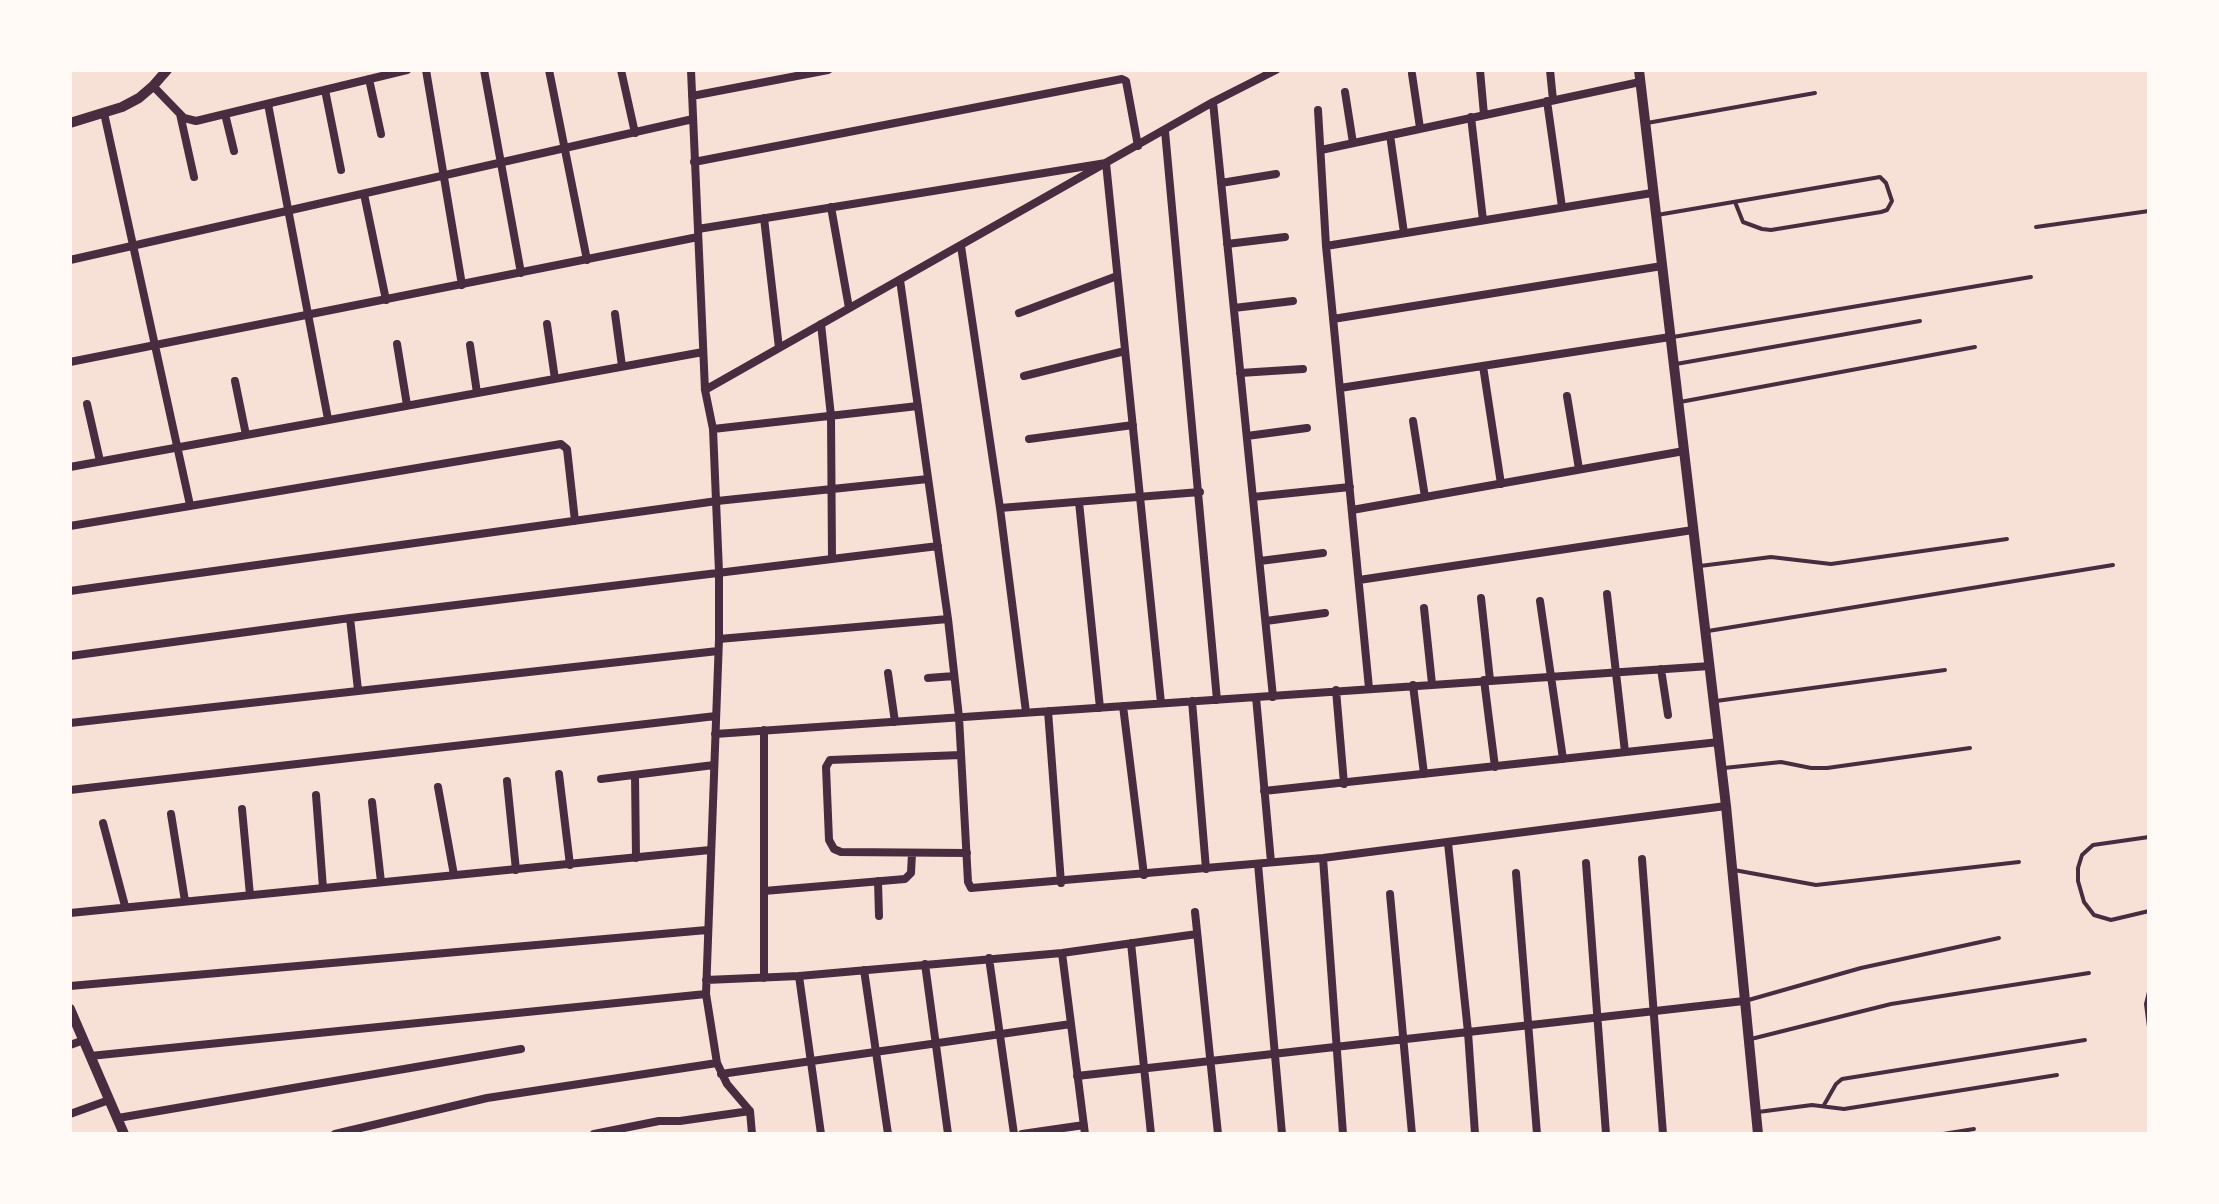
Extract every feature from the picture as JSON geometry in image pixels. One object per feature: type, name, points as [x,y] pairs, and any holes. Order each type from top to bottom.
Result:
[{"type":"street","points":[[70,123],[139,98],[167,70]]},
{"type":"street","points":[[153,86],[180,114],[196,121],[407,70]]},
{"type":"street","points":[[426,70],[462,285]]},
{"type":"street","points":[[484,70],[521,273]]},
{"type":"street","points":[[549,70],[587,260]]},
{"type":"street","points":[[621,70],[635,133]]},
{"type":"street","points":[[691,70],[705,390],[713,429],[719,572],[706,994],[717,1063],[721,1074],[750,1111],[752,1134]]},
{"type":"street","points":[[692,96],[828,70]]},
{"type":"street","points":[[705,390],[1213,102],[1276,70]]},
{"type":"street","points":[[1480,70],[1484,115]]},
{"type":"street","points":[[1550,70],[1550,101],[1562,207]]},
{"type":"street","points":[[1412,74],[1420,128]]},
{"type":"street","points":[[1321,150],[1550,101],[1639,76],[1722,768],[1758,1134]]},
{"type":"street","points":[[369,79],[381,134]]},
{"type":"street","points":[[694,162],[1122,79],[1126,81],[1138,146]]},
{"type":"street","points":[[325,90],[341,170]]},
{"type":"street","points":[[1345,92],[1353,143]]},
{"type":"street","points":[[1213,102],[1273,697]]},
{"type":"street","points":[[268,104],[328,419]]},
{"type":"street","points":[[1318,110],[1326,246],[1369,688]]},
{"type":"street","points":[[104,113],[190,505]]},
{"type":"street","points":[[180,114],[194,177]]},
{"type":"street","points":[[225,114],[234,151]]},
{"type":"street","points":[[1471,117],[1483,220]]},
{"type":"street","points":[[70,260],[693,119]]},
{"type":"street","points":[[1165,131],[1217,700]]},
{"type":"street","points":[[1390,135],[1404,233]]},
{"type":"street","points":[[70,362],[587,260],[764,218],[1106,163]]},
{"type":"street","points":[[1106,163],[1161,703]]},
{"type":"street","points":[[1221,183],[1276,174]]},
{"type":"street","points":[[1326,246],[1652,193]]},
{"type":"street","points":[[364,194],[386,300]]},
{"type":"street","points":[[831,207],[849,308]]},
{"type":"street","points":[[764,218],[779,348]]},
{"type":"street","points":[[1227,244],[1285,237]]},
{"type":"street","points":[[961,246],[1000,508],[1026,712]]},
{"type":"street","points":[[1333,319],[1662,266]]},
{"type":"street","points":[[1019,313],[1117,276]]},
{"type":"street","points":[[900,280],[948,619],[959,717],[969,885],[975,890],[1323,858],[1726,806]]},
{"type":"street","points":[[1234,308],[1293,301]]},
{"type":"street","points":[[615,314],[622,366]]},
{"type":"street","points":[[547,324],[555,379]]},
{"type":"street","points":[[821,324],[831,416],[832,559]]},
{"type":"street","points":[[1340,388],[1670,337]]},
{"type":"street","points":[[397,344],[407,405]]},
{"type":"street","points":[[470,345],[477,393]]},
{"type":"street","points":[[1024,376],[1125,351]]},
{"type":"street","points":[[70,467],[703,352]]},
{"type":"street","points":[[1483,366],[1501,484]]},
{"type":"street","points":[[1240,373],[1303,369]]},
{"type":"street","points":[[235,381],[246,435]]},
{"type":"street","points":[[1567,396],[1579,469]]},
{"type":"street","points":[[87,404],[100,461]]},
{"type":"street","points":[[713,429],[918,406]]},
{"type":"street","points":[[1413,421],[1425,497]]},
{"type":"street","points":[[1029,439],[1133,425]]},
{"type":"street","points":[[1247,436],[1307,428]]},
{"type":"street","points":[[70,526],[563,444],[567,449],[575,521]]},
{"type":"street","points":[[1352,510],[1684,451]]},
{"type":"street","points":[[70,591],[717,501],[928,479]]},
{"type":"street","points":[[1253,497],[1350,487]]},
{"type":"street","points":[[1000,508],[1200,492]]},
{"type":"street","points":[[1079,502],[1100,708]]},
{"type":"street","points":[[1359,580],[1693,530]]},
{"type":"street","points":[[70,656],[350,618],[938,546]]},
{"type":"street","points":[[1260,561],[1323,553]]},
{"type":"street","points":[[1607,594],[1625,752]]},
{"type":"street","points":[[1481,598],[1495,767]]},
{"type":"street","points":[[1540,601],[1563,759]]},
{"type":"street","points":[[1424,608],[1432,684]]},
{"type":"street","points":[[1266,621],[1325,613]]},
{"type":"street","points":[[350,618],[358,690]]},
{"type":"street","points":[[719,639],[948,619]]},
{"type":"street","points":[[70,723],[718,651]]},
{"type":"street","points":[[715,734],[1710,666]]},
{"type":"street","points":[[1661,669],[1668,715]]},
{"type":"street","points":[[888,673],[895,722]]},
{"type":"street","points":[[928,678],[954,676]]},
{"type":"street","points":[[1413,685],[1424,774]]},
{"type":"street","points":[[1336,690],[1344,784]]},
{"type":"street","points":[[1256,697],[1271,862]]},
{"type":"street","points":[[1192,701],[1206,869]]},
{"type":"street","points":[[1123,706],[1144,875]]},
{"type":"street","points":[[1048,711],[1061,883]]},
{"type":"street","points":[[70,790],[716,716]]},
{"type":"street","points":[[764,730],[764,978]]},
{"type":"street","points":[[1264,791],[1719,742]]},
{"type":"street","points":[[961,755],[832,759],[826,764],[829,840],[834,849],[841,852],[967,853]]},
{"type":"street","points":[[601,779],[714,765]]},
{"type":"street","points":[[559,774],[570,865]]},
{"type":"street","points":[[635,775],[636,858]]},
{"type":"street","points":[[507,781],[516,870]]},
{"type":"street","points":[[438,787],[454,875]]},
{"type":"street","points":[[316,795],[323,888]]},
{"type":"street","points":[[372,802],[381,882]]},
{"type":"street","points":[[242,809],[250,895]]},
{"type":"street","points":[[171,814],[185,901]]},
{"type":"street","points":[[103,823],[125,906]]},
{"type":"street","points":[[1448,843],[1468,1032],[1475,1134]]},
{"type":"street","points":[[70,913],[710,850]]},
{"type":"street","points":[[764,891],[905,879],[910,876],[912,853]]},
{"type":"street","points":[[1323,858],[1343,1134]]},
{"type":"street","points":[[1642,859],[1663,1134]]},
{"type":"street","points":[[1586,863],[1606,1134]]},
{"type":"street","points":[[1258,864],[1282,1134]]},
{"type":"street","points":[[1516,873],[1537,1134]]},
{"type":"street","points":[[878,881],[879,916]]},
{"type":"street","points":[[1390,894],[1412,1134]]},
{"type":"street","points":[[1195,912],[1218,1134]]},
{"type":"street","points":[[70,986],[707,930]]},
{"type":"street","points":[[706,980],[799,976],[1062,953],[1197,934]]},
{"type":"street","points":[[1131,943],[1151,1134]]},
{"type":"street","points":[[1022,1134],[1084,1130],[1062,953]]},
{"type":"street","points":[[989,958],[1014,1134]]},
{"type":"street","points":[[925,964],[948,1134]]},
{"type":"street","points":[[864,970],[888,1134]]},
{"type":"street","points":[[799,976],[821,1134]]},
{"type":"street","points":[[90,1056],[706,994]]},
{"type":"street","points":[[1077,1076],[1744,1001]]},
{"type":"street","points":[[70,1009],[124,1134]]},
{"type":"street","points":[[721,1074],[1071,1024]]},
{"type":"street","points":[[70,1045],[84,1040]]},
{"type":"street","points":[[118,1118],[521,1049]]},
{"type":"street","points":[[335,1134],[371,1130],[487,1098],[717,1063]]},
{"type":"street","points":[[70,1114],[109,1100]]},
{"type":"street","points":[[594,1134],[750,1111]]},
{"type":"lane","points":[[1645,124],[1815,93]]},
{"type":"lane","points":[[1655,216],[1735,202],[1880,177],[1886,183],[1892,201],[1887,210],[1881,212],[1771,230],[1743,222],[1735,202]]},
{"type":"lane","points":[[2036,227],[2149,211]]},
{"type":"lane","points":[[1670,337],[2031,277]]},
{"type":"lane","points":[[1673,364],[1920,321]]},
{"type":"lane","points":[[1678,402],[1975,347]]},
{"type":"lane","points":[[1698,567],[1771,557],[1831,564],[2007,539]]},
{"type":"lane","points":[[1705,632],[2113,565]]},
{"type":"lane","points":[[1714,702],[1945,670]]},
{"type":"lane","points":[[1722,768],[1781,762],[1827,768],[1970,748]]},
{"type":"lane","points":[[2149,837],[2093,845],[2082,855],[2078,868],[2084,902],[2094,915],[2111,920],[2149,911]]},
{"type":"lane","points":[[1732,869],[1816,885],[2019,862]]},
{"type":"lane","points":[[1744,1001],[1849,971],[1999,938]]},
{"type":"lane","points":[[1748,1040],[1891,1004],[2089,973]]},
{"type":"lane","points":[[2149,992],[2146,1004],[2149,1027]]},
{"type":"lane","points":[[1824,1105],[1842,1079],[2085,1040]]},
{"type":"lane","points":[[1756,1112],[1824,1105],[1844,1109],[2057,1075]]},
{"type":"lane","points":[[1943,1134],[1974,1129]]}]
